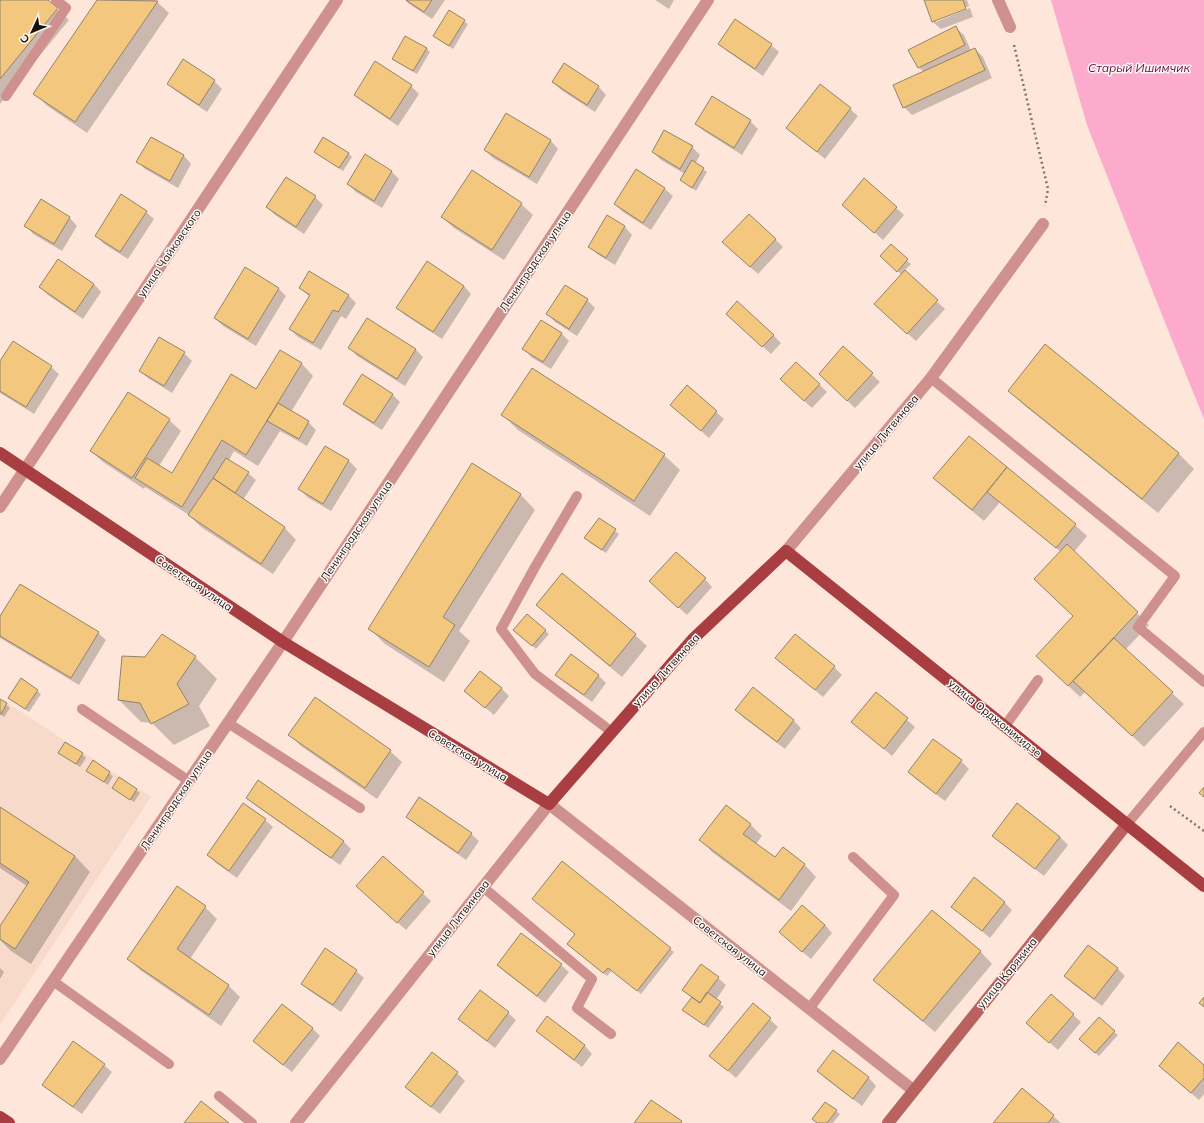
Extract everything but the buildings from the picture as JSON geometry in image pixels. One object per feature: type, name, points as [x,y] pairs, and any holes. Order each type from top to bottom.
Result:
[{"type":"main road","name":"Советская улица","points":[[0,453],[283,642],[549,804]]},
{"type":"main road","name":"улица Орджоникидзе","points":[[786,551],[1204,886]]},
{"type":"main road","name":"улица Литвинова","points":[[549,804],[694,638],[786,551]]},
{"type":"main road","name":"улица Карякина","points":[[888,1123],[1127,824]]},
{"type":"main road","points":[[0,1117],[9,1123]]},
{"type":"street","name":"улица Чайковского","points":[[0,507],[337,0]]},
{"type":"street","name":"Ленинградская улица","points":[[0,1059],[283,642],[708,0]]},
{"type":"street","points":[[998,0],[1010,27]]},
{"type":"street","name":"улица Литвинова","points":[[786,551],[931,378],[1043,224]]},
{"type":"street","name":"улица Литвинова","points":[[296,1123],[549,804]]},
{"type":"street","name":"Советская улица","points":[[549,804],[913,1090]]},
{"type":"lane","points":[[6,96],[66,8],[56,0]]},
{"type":"lane","points":[[931,378],[1176,576],[1138,627],[1204,682]]},
{"type":"lane","points":[[577,496],[535,567],[501,630],[535,674],[612,732]]},
{"type":"lane","points":[[1005,726],[1038,680]]},
{"type":"lane","points":[[82,709],[189,781]]},
{"type":"lane","points":[[228,723],[360,808]]},
{"type":"lane","points":[[1127,824],[1204,732]]},
{"type":"lane","points":[[809,1009],[894,895],[853,857]]},
{"type":"lane","points":[[483,887],[592,979],[577,1008],[611,1034]]},
{"type":"lane","points":[[53,981],[169,1064]]},
{"type":"lane","points":[[219,1096],[252,1123]]},
{"type":"path","points":[[1010,27],[1048,189],[1043,224]]},
{"type":"path","points":[[1170,806],[1204,832]]},
{"type":"shaded area","points":[[0,698],[151,797],[0,1025]]},
{"type":"water","name":"Старый Ишимчик","points":[[1051,0],[1204,0],[1204,419],[1087,125]]}]
